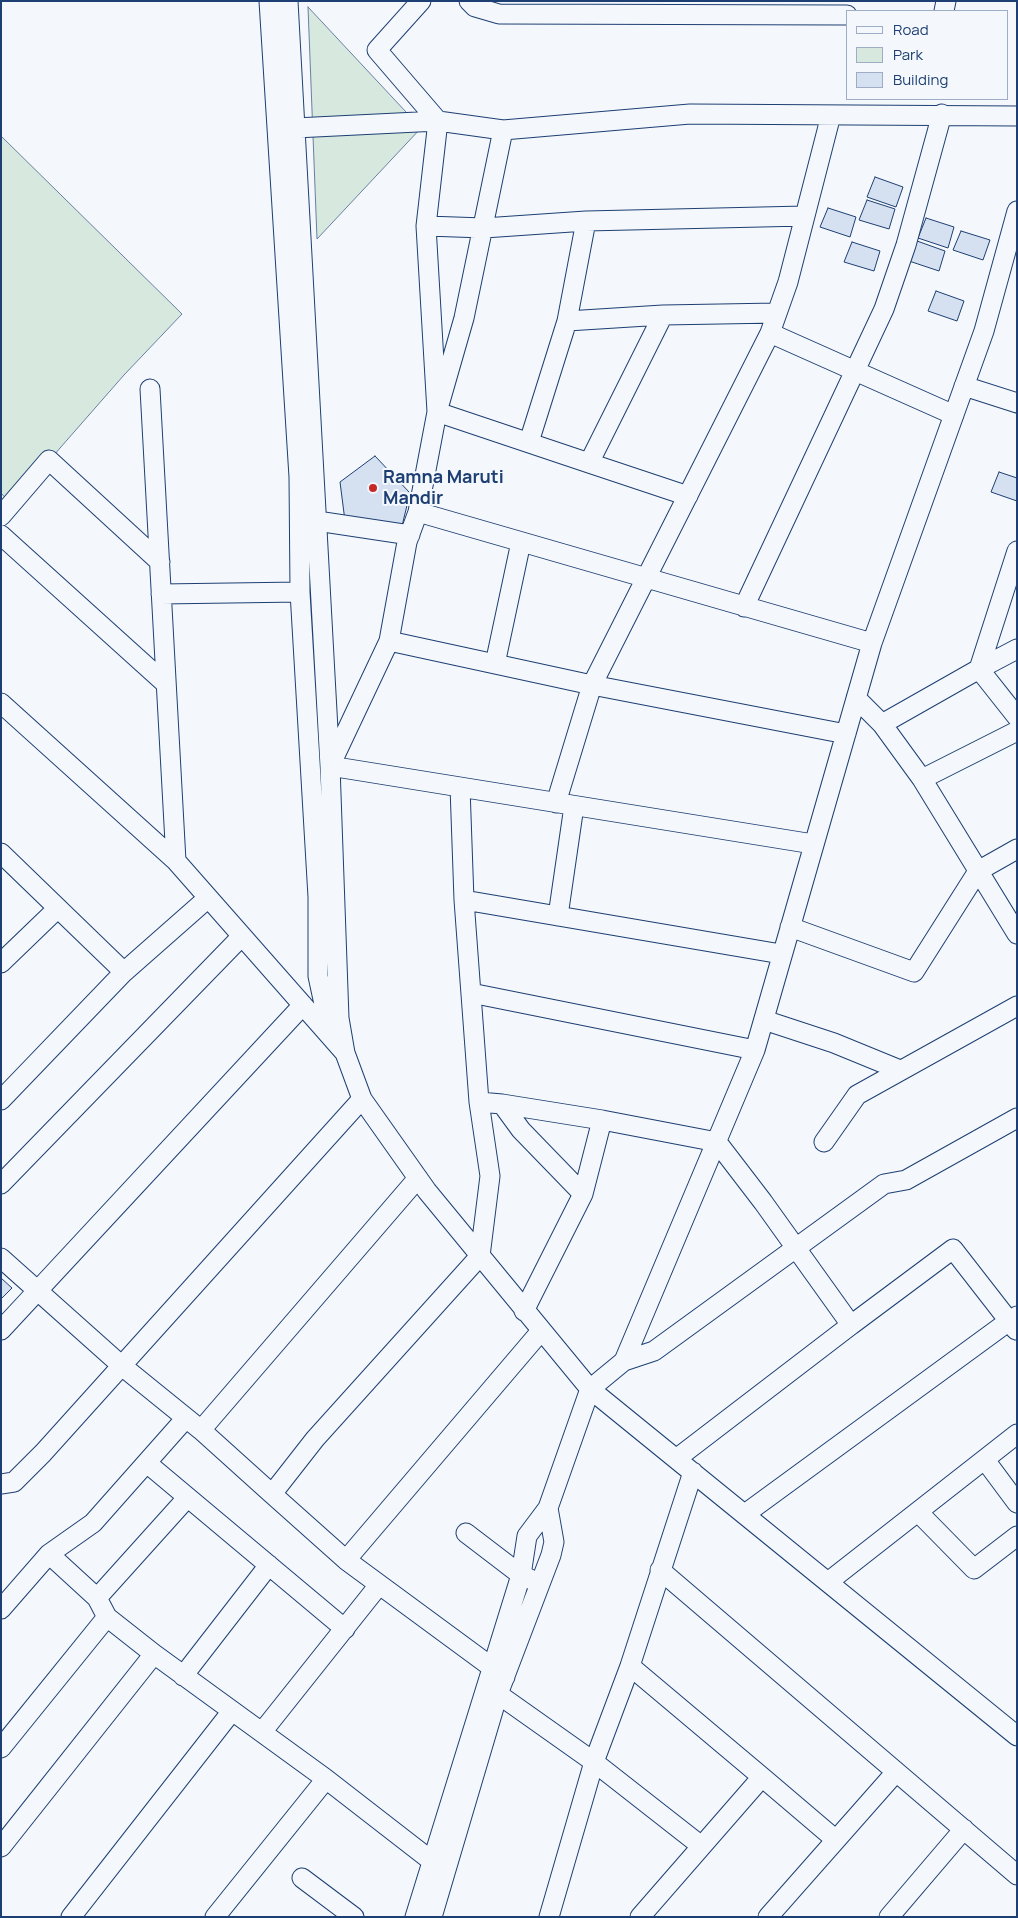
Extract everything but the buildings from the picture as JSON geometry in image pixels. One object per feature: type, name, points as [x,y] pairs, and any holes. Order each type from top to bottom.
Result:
[{"type":"street","points":[[269,1],[299,477],[300,592],[318,897],[318,976],[324,1004],[339,1018]]},
{"type":"street","points":[[288,1],[330,766],[339,1018],[345,1053],[362,1100],[418,1178],[524,1311],[590,1389],[828,1582],[1009,1719],[1017,1736]]},
{"type":"street","points":[[421,1],[377,50],[438,121],[426,226],[437,412]]},
{"type":"street","points":[[469,1],[475,7],[499,14],[846,15]]},
{"type":"street","points":[[295,128],[438,121],[503,130],[690,114],[831,115],[934,109],[1017,116]]},
{"type":"street","points":[[744,607],[884,309],[906,245],[934,109]]},
{"type":"street","points":[[558,916],[565,804],[592,685],[770,333],[788,282],[831,115]]},
{"type":"street","points":[[330,766],[389,641],[410,535],[418,512],[437,412],[464,318],[503,130]]},
{"type":"street","points":[[624,1361],[755,1050],[781,954],[872,643],[984,332],[1017,211]]},
{"type":"street","points":[[426,226],[484,228],[586,221],[805,216]]},
{"type":"street","points":[[528,442],[567,321],[586,221]]},
{"type":"street","points":[[567,321],[662,315],[777,313]]},
{"type":"street","points":[[589,463],[662,315]]},
{"type":"street","points":[[770,333],[854,373],[954,415]]},
{"type":"street","points":[[964,386],[1017,403]]},
{"type":"street","points":[[150,389],[176,861]]},
{"type":"street","points":[[437,412],[688,496]]},
{"type":"street","points":[[1,516],[49,460],[160,562]]},
{"type":"street","points":[[418,512],[872,643]]},
{"type":"street","points":[[317,521],[410,535]]},
{"type":"street","points":[[1,535],[166,684]]},
{"type":"street","points":[[495,664],[522,542]]},
{"type":"street","points":[[979,669],[1017,551]]},
{"type":"street","points":[[161,594],[300,592]]},
{"type":"street","points":[[389,641],[592,685],[846,734]]},
{"type":"street","points":[[882,724],[979,669],[1017,650]]},
{"type":"street","points":[[979,669],[1017,716]]},
{"type":"street","points":[[856,698],[882,724],[922,780],[1017,934]]},
{"type":"street","points":[[1,703],[176,861],[345,1053]]},
{"type":"street","points":[[922,780],[1017,731]]},
{"type":"street","points":[[330,766],[813,844]]},
{"type":"street","points":[[272,1494],[315,1439],[480,1256],[490,1176],[480,1102],[471,993],[464,900],[460,787]]},
{"type":"street","points":[[790,927],[914,972],[978,871],[1017,849]]},
{"type":"street","points":[[1,853],[124,972]]},
{"type":"street","points":[[1,1100],[124,972],[208,898]]},
{"type":"street","points":[[464,900],[781,954]]},
{"type":"street","points":[[1,963],[58,908]]},
{"type":"street","points":[[1,1184],[242,936]]},
{"type":"street","points":[[471,993],[755,1050]]},
{"type":"street","points":[[1,1330],[303,1005]]},
{"type":"street","points":[[824,1142],[858,1095],[1017,1006]]},
{"type":"street","points":[[764,1020],[834,1043],[900,1070]]},
{"type":"street","points":[[1,1484],[14,1482],[122,1366],[362,1100]]},
{"type":"street","points":[[480,1102],[602,1120],[717,1142],[796,1247],[851,1325]]},
{"type":"street","points":[[502,1104],[521,1130],[583,1194]]},
{"type":"street","points":[[432,1917],[496,1682],[521,1575],[527,1536],[548,1508],[590,1389],[624,1361],[654,1351],[884,1184],[906,1180],[1017,1118]]},
{"type":"street","points":[[524,1311],[583,1194],[602,1120]]},
{"type":"street","points":[[200,1430],[418,1178]]},
{"type":"street","points":[[676,1459],[953,1249],[1014,1323],[745,1514]]},
{"type":"street","points":[[1,1258],[37,1292],[122,1366],[200,1430],[346,1560],[700,1846]]},
{"type":"street","points":[[346,1560],[541,1331]]},
{"type":"street","points":[[1,1609],[49,1554],[93,1523],[148,1464],[186,1418]]},
{"type":"street","points":[[828,1582],[1017,1434]]},
{"type":"street","points":[[985,1460],[1017,1503]]},
{"type":"street","points":[[148,1464],[345,1629]]},
{"type":"street","points":[[548,1917],[594,1762],[630,1666],[693,1472]]},
{"type":"street","points":[[97,1598],[187,1498]]},
{"type":"street","points":[[415,1917],[496,1682],[540,1584],[554,1542],[548,1508]]},
{"type":"street","points":[[918,1512],[974,1569],[1017,1536]]},
{"type":"street","points":[[466,1534],[521,1575],[540,1584]]},
{"type":"street","points":[[49,1554],[97,1598],[107,1617],[183,1676],[326,1779],[433,1862]]},
{"type":"street","points":[[183,1676],[269,1565]]},
{"type":"street","points":[[660,1570],[1017,1875]]},
{"type":"street","points":[[262,1732],[379,1585]]},
{"type":"street","points":[[1,1748],[107,1617]]},
{"type":"street","points":[[1,1847],[154,1654]]},
{"type":"street","points":[[630,1666],[836,1840]]},
{"type":"street","points":[[71,1917],[232,1710]]},
{"type":"street","points":[[768,1917],[896,1772]]},
{"type":"street","points":[[640,1917],[762,1777]]},
{"type":"street","points":[[215,1917],[326,1779]]},
{"type":"street","points":[[888,1917],[964,1829]]},
{"type":"street","points":[[302,1878],[354,1917]]},
{"type":"green space","points":[[308,7],[421,128],[317,239]]},
{"type":"green space","points":[[1,136],[182,314],[124,375],[11,504],[1,493]]},
{"type":"place","name":"Ramna Maruti Mandir","points":[[373,488]]}]
